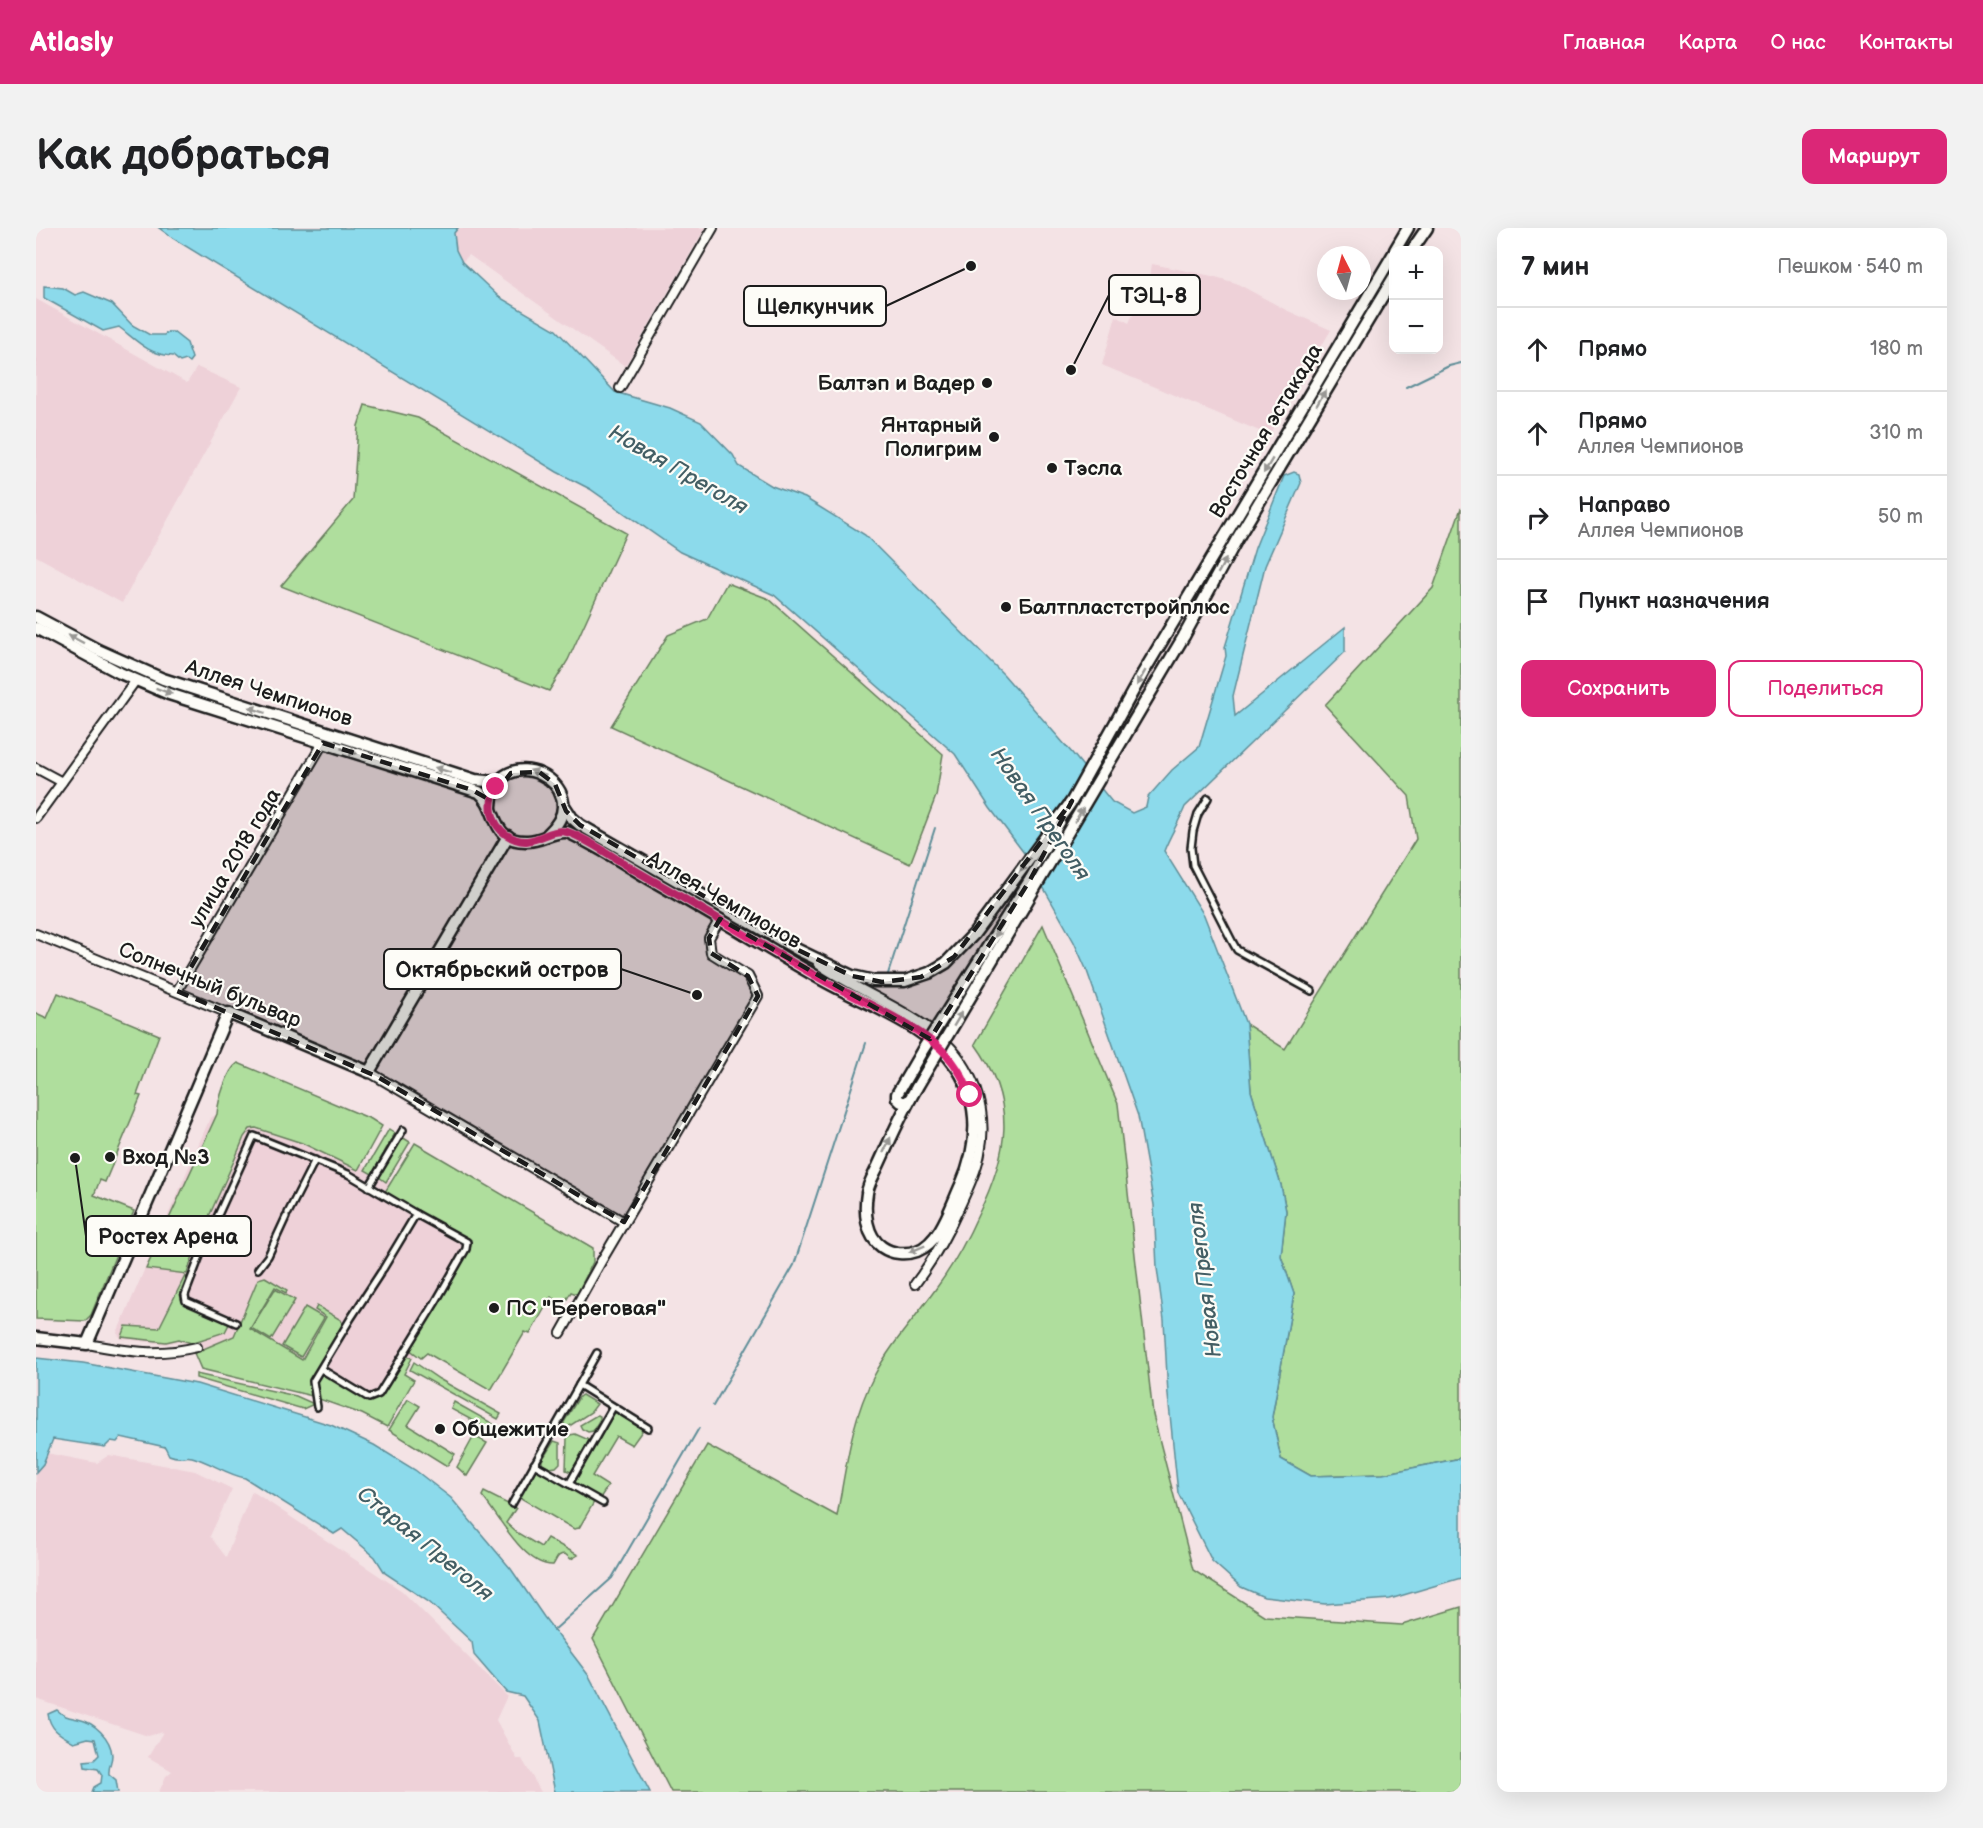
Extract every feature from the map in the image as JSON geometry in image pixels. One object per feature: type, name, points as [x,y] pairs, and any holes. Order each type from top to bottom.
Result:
[{"type":"main road","name":"Восточная эстакада","points":[[1398,246],[1408,228]]},
{"type":"main road","points":[[1415,246],[1427,228]]},
{"type":"main road","name":"Восточная эстакада","points":[[1072,801],[1170,628],[1389,260]]},
{"type":"main road","name":"Восточная эстакада","points":[[910,1099],[1184,636],[1237,539],[1389,285]]},
{"type":"main road","name":"Аллея Чемпионов","points":[[36,617],[124,663],[183,686],[475,780],[500,782],[518,771],[539,772],[555,784],[562,804],[580,825],[798,950],[861,979],[882,982],[905,981],[939,968],[960,951],[1072,801]]},
{"type":"main road","name":"Аллея Чемпионов","points":[[36,628],[136,680],[180,697],[479,792],[491,807],[498,827],[508,836],[528,841],[559,832],[574,835],[816,976],[927,1037],[952,1061],[970,1095],[974,1115],[973,1151],[965,1175],[933,1238],[919,1250],[901,1254],[883,1248],[872,1236],[867,1222],[867,1193],[910,1099]]},
{"type":"main road","points":[[491,807],[493,794],[500,782]]},
{"type":"main road","points":[[910,1099],[907,1102],[901,1102],[897,1094],[1030,880],[1063,823],[1072,801]]},
{"type":"main road","points":[[548,834],[561,818],[562,804]]},
{"type":"main road","points":[[369,1072],[508,836]]},
{"type":"main road","points":[[36,1338],[87,1344],[228,1013]]},
{"type":"main road","name":"Солнечный бульвар","points":[[228,1013],[369,1072]]},
{"type":"street","points":[[620,388],[713,228]]},
{"type":"street","points":[[36,818],[136,680]]},
{"type":"street","name":"улица 2018 года","points":[[177,992],[323,742]]},
{"type":"street","points":[[36,768],[62,782]]},
{"type":"street","points":[[1208,798],[1198,814],[1194,831],[1191,848],[1193,866],[1233,944],[1238,950],[1312,991]]},
{"type":"street","points":[[561,1333],[758,996],[748,976],[711,953],[710,938],[720,919]]},
{"type":"street","name":"Солнечный бульвар","points":[[36,934],[228,1013]]},
{"type":"street","points":[[798,950],[830,972],[931,1031],[958,1056],[974,1084],[981,1106],[983,1127],[977,1164],[945,1239],[915,1284]]},
{"type":"street","name":"Солнечный бульвар","points":[[369,1072],[624,1222]]},
{"type":"street","points":[[369,1187],[403,1130]]},
{"type":"street","points":[[236,1323],[186,1301],[185,1295],[203,1248],[254,1136],[348,1174],[467,1242],[466,1249],[435,1303],[379,1394],[369,1398],[321,1369]]},
{"type":"street","points":[[258,1269],[268,1256],[315,1160]]},
{"type":"street","points":[[317,1407],[313,1381],[417,1214]]},
{"type":"street","points":[[87,1344],[152,1353],[172,1353],[197,1347]]},
{"type":"street","points":[[512,1503],[597,1353]]},
{"type":"street","points":[[579,1385],[648,1428]]},
{"type":"street","points":[[569,1484],[613,1407]]},
{"type":"street","points":[[534,1464],[603,1503]]},
{"type":"highlighted area","points":[[323,743],[472,790],[490,800],[511,773],[539,772],[555,784],[566,811],[580,825],[798,950],[852,976],[882,982],[921,977],[954,957],[1072,801],[1030,880],[930,1039],[720,919],[709,938],[711,953],[748,976],[758,996],[624,1222],[376,1076],[177,991]]},
{"type":"shaded area","points":[[428,228],[705,228],[625,366],[469,255],[462,262]]},
{"type":"shaded area","points":[[1152,264],[1236,283],[1286,310],[1331,330],[1269,435],[1102,365],[1116,316],[1129,323],[1150,276]]},
{"type":"shaded area","points":[[36,299],[187,383],[197,367],[241,387],[122,603],[36,556]]},
{"type":"shaded area","points":[[228,1108],[351,1158],[483,1237],[417,1350],[380,1420],[351,1404],[294,1383],[203,1355],[197,1347],[179,1341],[166,1344],[121,1339],[117,1333],[210,1118]]},
{"type":"shaded area","points":[[36,1451],[97,1463],[109,1455],[195,1471],[232,1489],[210,1536],[226,1557],[252,1491],[402,1591],[507,1696],[496,1720],[517,1759],[522,1759],[541,1792],[159,1792],[166,1776],[172,1771],[148,1757],[163,1732],[148,1736],[36,1699]]},
{"type":"green space","points":[[365,405],[418,418],[626,533],[568,660],[549,691],[281,586],[353,500],[358,426]]},
{"type":"green space","points":[[1461,508],[1461,1458],[1383,1474],[1311,1476],[1281,1459],[1272,1417],[1294,1294],[1281,1256],[1286,1211],[1281,1185],[1251,1091],[1246,1024],[1285,1049],[1416,839],[1409,796],[1325,705],[1433,588]]},
{"type":"green space","points":[[727,583],[769,599],[943,754],[936,796],[910,864],[611,726],[668,635],[707,619]]},
{"type":"green space","points":[[1043,925],[1118,1104],[1153,1415],[1193,1570],[1265,1616],[1402,1625],[1461,1607],[1461,1792],[671,1792],[593,1639],[707,1445],[837,1516],[850,1444],[866,1393],[887,1353],[941,1281],[958,1254],[988,1193],[996,1171],[1002,1150],[1003,1108],[998,1087],[989,1066],[975,1044]]},
{"type":"green space","points":[[58,993],[159,1035],[137,1095],[141,1096],[105,1182],[100,1180],[94,1195],[134,1211],[91,1315],[85,1321],[36,1319],[36,1013],[47,1018]]},
{"type":"green space","points":[[238,1063],[371,1119],[382,1126],[358,1170],[302,1143],[256,1128],[250,1129],[244,1137],[206,1222],[187,1274],[146,1269],[217,1114],[221,1094],[230,1072]]},
{"type":"green space","points":[[389,1129],[395,1133],[372,1174],[365,1170]]},
{"type":"green space","points":[[402,1137],[410,1142],[386,1182],[379,1177]]},
{"type":"green space","points":[[415,1143],[593,1248],[593,1262],[577,1294],[571,1292],[564,1304],[551,1297],[530,1334],[525,1332],[491,1390],[427,1353],[421,1358],[409,1349],[439,1303],[470,1246],[469,1240],[385,1192]]},
{"type":"green space","points":[[185,1276],[187,1277],[180,1294],[182,1302],[229,1324],[225,1332],[191,1343],[179,1339],[166,1342],[122,1337],[126,1326],[159,1328]]},
{"type":"green space","points":[[265,1277],[287,1290],[286,1293],[275,1287],[250,1329],[302,1360],[326,1317],[315,1310],[317,1306],[341,1320],[343,1325],[310,1380],[312,1396],[201,1369],[194,1353],[234,1336],[258,1279]]},
{"type":"green space","points":[[275,1289],[295,1300],[271,1340],[251,1328]]},
{"type":"green space","points":[[305,1307],[324,1318],[301,1357],[282,1346]]},
{"type":"green space","points":[[405,1355],[412,1358],[404,1374],[414,1380],[387,1427],[362,1414],[319,1399],[316,1381],[322,1374],[369,1400],[380,1397]]},
{"type":"green space","points":[[414,1362],[501,1414],[498,1419],[410,1370]]},
{"type":"green space","points":[[196,1374],[296,1396],[314,1404],[303,1409],[196,1378]]},
{"type":"green space","points":[[582,1395],[597,1404],[591,1412],[568,1427],[564,1427],[564,1422]]},
{"type":"green space","points":[[408,1399],[420,1406],[408,1425],[455,1454],[447,1466],[389,1430]]},
{"type":"green space","points":[[454,1402],[495,1425],[492,1431],[451,1409]]},
{"type":"green space","points":[[615,1412],[641,1427],[642,1431],[632,1445],[616,1436],[592,1476],[608,1486],[600,1498],[577,1486],[574,1480]]},
{"type":"green space","points":[[597,1415],[600,1419],[593,1431],[588,1432],[582,1429],[580,1425]]},
{"type":"green space","points":[[575,1434],[589,1440],[571,1472],[566,1470],[567,1438]]},
{"type":"green space","points":[[474,1436],[487,1443],[467,1476],[457,1467]]},
{"type":"green space","points":[[554,1441],[560,1443],[560,1463],[550,1468],[542,1464],[542,1460]]},
{"type":"green space","points":[[538,1470],[594,1502],[579,1528],[574,1529],[519,1497],[534,1471]]},
{"type":"green space","points":[[484,1492],[516,1508],[506,1523],[516,1532],[541,1547],[547,1538],[578,1555],[571,1559],[565,1554],[560,1555],[553,1565],[542,1563],[532,1557],[522,1549],[504,1527],[482,1496]]},
{"type":"water","name":"Новая Преголя","points":[[159,228],[458,228],[454,233],[456,250],[462,262],[499,297],[556,330],[615,392],[670,408],[701,422],[733,455],[739,466],[772,486],[805,498],[865,535],[1004,675],[1112,802],[1132,813],[1146,807],[1148,797],[1172,770],[1199,747],[1226,656],[1225,647],[1255,548],[1284,476],[1294,472],[1299,474],[1301,483],[1265,566],[1233,696],[1235,716],[1345,627],[1345,652],[1185,807],[1164,851],[1204,915],[1246,1024],[1251,1091],[1281,1185],[1286,1211],[1281,1256],[1294,1294],[1272,1417],[1281,1459],[1311,1476],[1383,1474],[1461,1458],[1461,1578],[1390,1599],[1325,1604],[1264,1597],[1241,1587],[1212,1561],[1178,1493],[1168,1395],[1164,1320],[1157,1268],[1154,1205],[1138,1116],[1087,971],[1074,942],[1024,853],[990,808],[955,754],[774,595],[680,552],[590,489],[557,472]]},
{"type":"water","points":[[44,286],[63,288],[75,295],[84,292],[112,304],[132,325],[150,335],[164,335],[173,332],[187,343],[192,358],[189,362],[186,360],[180,362],[173,356],[157,353],[119,327],[103,331],[44,298]]},
{"type":"water","name":"Старая Преголя","points":[[36,1358],[83,1363],[197,1384],[331,1425],[374,1445],[415,1470],[451,1498],[511,1569],[589,1676],[650,1792],[555,1792],[540,1721],[523,1696],[506,1692],[474,1655],[472,1642],[429,1602],[385,1573],[375,1557],[342,1529],[334,1534],[245,1478],[192,1457],[169,1455],[165,1447],[121,1437],[117,1442],[111,1441],[105,1447],[53,1439],[43,1464],[36,1472]]},
{"type":"water","points":[[57,1710],[96,1727],[105,1737],[112,1755],[109,1774],[116,1780],[118,1792],[92,1792],[94,1787],[101,1783],[102,1775],[98,1769],[85,1767],[84,1761],[94,1760],[99,1755],[95,1739],[88,1738],[74,1742],[61,1734],[51,1724],[48,1714]]},
{"type":"waterway","points":[[1406,387],[1449,366],[1461,363]]},
{"type":"waterway","points":[[888,974],[935,828]]},
{"type":"waterway","points":[[713,1406],[794,1265],[866,1043]]},
{"type":"waterway","points":[[553,1631],[612,1578],[699,1428]]},
{"type":"place","name":"Щелкунчик","points":[[971,266]]},
{"type":"place","name":"ТЭЦ-8","points":[[1071,370]]},
{"type":"place","name":"Балтэп и Вадер","points":[[987,383]]},
{"type":"place","name":"Янтарный Полигрим","points":[[994,437]]},
{"type":"place","name":"Тэсла","points":[[1052,468]]},
{"type":"place","name":"Балтпластстройплюс","points":[[1006,607]]},
{"type":"place","name":"Октябрьский остров","points":[[697,995]]},
{"type":"place","name":"Вход №3","points":[[110,1157]]},
{"type":"place","name":"Ростех Арена","points":[[75,1158]]},
{"type":"place","name":"ПС \"Береговая\"","points":[[494,1308]]},
{"type":"place","name":"Общежитие","points":[[440,1429]]},
{"type":"route","points":[[496,787],[491,800],[492,814],[498,827],[508,836],[528,841],[548,834],[567,832],[610,855],[816,976],[927,1037],[952,1061],[970,1095]]}]
